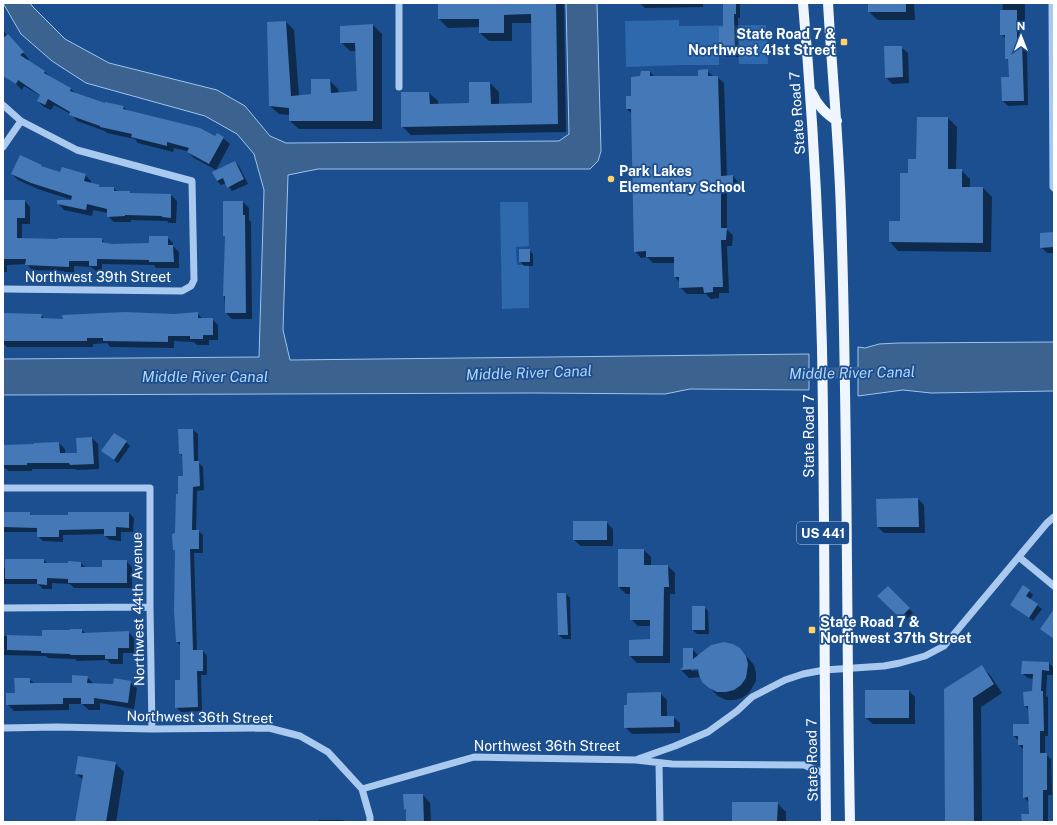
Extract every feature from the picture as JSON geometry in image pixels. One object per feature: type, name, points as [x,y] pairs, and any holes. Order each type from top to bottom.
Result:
[{"type":"main road","name":"State Road 7","points":[[803,3],[810,88],[820,275],[823,396],[826,822]]},
{"type":"main road","name":"US 441","points":[[828,3],[837,121],[841,214],[845,396],[850,822]]},
{"type":"main road","points":[[810,88],[816,102],[824,112],[837,121]]},
{"type":"street","points":[[399,3],[399,87]]},
{"type":"street","points":[[1052,3],[1054,188]]},
{"type":"street","points":[[3,106],[21,121],[3,147]]},
{"type":"street","name":"Northwest 39th Street","points":[[3,290],[182,290],[191,286],[194,280],[192,181],[77,150],[21,121]]},
{"type":"street","name":"Northwest 44th Avenue","points":[[3,488],[150,488],[152,729]]},
{"type":"street","points":[[636,760],[676,746],[708,732],[752,698],[780,683],[803,674],[824,670],[884,666],[925,656],[944,646],[1047,523],[1054,517]]},
{"type":"street","points":[[1019,557],[1054,586]]},
{"type":"street","points":[[3,608],[150,607]]},
{"type":"street","name":"Northwest 36th Street","points":[[3,728],[269,728],[300,736],[328,752],[362,788],[474,757],[636,760],[672,764],[804,765],[826,774]]},
{"type":"street","points":[[659,763],[660,822]]},
{"type":"street","points":[[362,788],[370,816],[370,822]]},
{"type":"shaded area","points":[[679,20],[679,26],[766,25],[768,64],[739,64],[738,52],[719,52],[719,65],[626,67],[625,21]]},
{"type":"shaded area","points":[[500,202],[528,202],[529,246],[516,247],[517,265],[529,265],[529,308],[502,309]]},
{"type":"water","points":[[3,3],[30,3],[65,39],[109,63],[217,90],[245,106],[270,136],[286,143],[559,141],[569,134],[566,3],[597,3],[601,151],[598,161],[590,169],[318,169],[288,175],[283,330],[290,360],[809,354],[809,390],[690,389],[665,394],[3,395],[3,359],[259,357],[264,190],[254,154],[237,134],[205,116],[86,83],[52,61],[21,34]]},
{"type":"water","points":[[1054,342],[1054,391],[931,393],[903,390],[858,396],[858,347],[865,348],[879,344],[898,343]]},
{"type":"building","points":[[438,3],[556,3],[558,124],[401,127],[401,92],[429,92],[430,104],[469,103],[469,82],[490,82],[491,104],[532,103],[531,14],[504,15],[504,33],[479,33],[479,19],[438,19]]},
{"type":"building","points":[[723,3],[736,3],[736,14],[734,14],[735,53],[719,53],[719,27],[723,27]]},
{"type":"building","points":[[868,3],[906,3],[906,12],[868,12]]},
{"type":"building","points":[[1000,10],[1017,10],[1017,43],[1022,43],[1024,101],[1002,101],[1001,77],[1009,77],[1008,59],[1005,59],[1005,35],[1000,35]]},
{"type":"building","points":[[286,21],[291,96],[311,94],[311,79],[330,79],[331,93],[357,91],[355,43],[340,43],[340,26],[373,24],[373,121],[289,121],[289,108],[269,106],[267,22]]},
{"type":"building","points":[[8,34],[24,52],[20,55],[45,71],[44,73],[71,88],[70,91],[105,103],[124,106],[123,109],[200,128],[215,136],[217,133],[224,137],[209,164],[187,152],[189,148],[167,142],[167,146],[131,137],[132,134],[100,127],[69,115],[70,112],[48,99],[45,105],[37,101],[40,95],[18,80],[16,84],[3,76],[3,38]]},
{"type":"building","points":[[884,46],[902,46],[903,77],[885,78]]},
{"type":"building","name":"Park Lakes Elementary School","points":[[708,69],[708,76],[718,76],[721,176],[733,175],[733,186],[721,186],[721,228],[727,228],[726,240],[721,240],[723,287],[713,287],[713,292],[704,293],[703,287],[679,288],[679,277],[674,277],[674,257],[646,257],[646,251],[634,252],[631,109],[626,109],[626,96],[631,96],[631,77],[640,76],[641,71],[650,71],[650,76],[698,76],[698,70]]},
{"type":"building","points":[[917,117],[948,117],[948,169],[962,169],[962,187],[983,187],[983,243],[889,242],[889,221],[900,221],[900,173],[908,173],[908,159],[916,159]]},
{"type":"building","points":[[20,155],[42,165],[41,166],[60,172],[62,167],[86,174],[84,181],[100,185],[99,187],[114,187],[114,191],[171,194],[171,218],[162,216],[125,215],[107,217],[107,209],[87,204],[86,210],[57,204],[57,200],[71,200],[72,196],[31,183],[11,174]]},
{"type":"building","points":[[235,161],[244,179],[227,188],[223,178],[217,181],[212,172]]},
{"type":"building","points":[[3,200],[25,200],[25,218],[17,218],[17,238],[102,238],[102,242],[112,244],[149,243],[149,236],[168,236],[168,245],[173,245],[174,262],[97,259],[97,266],[89,266],[89,261],[69,261],[69,267],[25,265],[26,259],[3,259]]},
{"type":"building","points":[[223,201],[243,201],[243,215],[245,215],[246,313],[225,313],[225,296],[223,296],[225,236],[223,236]]},
{"type":"building","points":[[1054,232],[1054,247],[1040,248],[1040,233]]},
{"type":"building","points":[[519,249],[530,249],[530,262],[519,262]]},
{"type":"building","points":[[125,312],[174,314],[198,312],[198,318],[213,318],[213,335],[203,335],[203,339],[190,339],[190,336],[168,336],[168,342],[103,341],[103,338],[87,338],[87,341],[3,341],[3,313],[42,314],[41,318],[63,319],[62,315]]},
{"type":"building","points":[[178,429],[193,429],[194,461],[199,461],[200,486],[193,487],[192,530],[199,530],[199,549],[190,549],[193,650],[203,650],[203,671],[197,671],[198,707],[175,708],[175,680],[180,680],[180,642],[176,642],[174,611],[175,550],[173,550],[172,534],[175,533],[178,476],[183,476],[182,454],[179,454]]},
{"type":"building","points":[[114,433],[127,441],[114,460],[101,451]]},
{"type":"building","points":[[92,437],[94,464],[70,465],[69,463],[27,463],[27,465],[3,465],[3,445],[59,442],[60,453],[77,453],[76,438]]},
{"type":"building","points":[[918,498],[919,527],[877,527],[876,499]]},
{"type":"building","points":[[3,512],[30,512],[30,515],[68,515],[68,512],[129,512],[129,528],[116,527],[116,536],[104,536],[104,529],[59,530],[59,537],[37,537],[37,528],[3,527]]},
{"type":"building","points":[[573,521],[607,521],[607,540],[573,540]]},
{"type":"building","points":[[618,549],[644,549],[644,565],[668,565],[669,587],[664,587],[663,656],[629,656],[629,640],[650,639],[650,620],[630,620],[630,587],[618,587]]},
{"type":"building","points":[[5,559],[44,559],[44,563],[68,563],[68,561],[81,562],[81,567],[102,567],[102,560],[127,560],[127,583],[68,583],[68,579],[47,578],[47,585],[37,584],[37,579],[5,579]]},
{"type":"building","points":[[1023,585],[1030,590],[1026,596],[1038,604],[1029,618],[1010,605]]},
{"type":"building","points":[[888,586],[910,608],[900,618],[877,596]]},
{"type":"building","points":[[557,593],[566,593],[568,635],[558,635]]},
{"type":"building","points":[[692,606],[705,606],[705,630],[692,630]]},
{"type":"building","points":[[1054,609],[1054,639],[1040,629]]},
{"type":"building","points":[[82,629],[82,633],[129,631],[129,648],[118,648],[118,659],[105,659],[105,655],[70,655],[41,653],[41,651],[7,650],[7,635],[42,636],[42,630]]},
{"type":"building","points":[[724,642],[733,644],[740,648],[746,656],[748,664],[746,678],[741,685],[734,690],[717,692],[702,682],[698,669],[680,670],[683,667],[683,648],[693,648],[693,659],[711,645]]},
{"type":"building","points":[[1022,661],[1049,662],[1049,671],[1042,670],[1041,691],[1043,691],[1044,731],[1040,731],[1040,753],[1047,753],[1047,790],[1043,790],[1043,822],[1022,822],[1021,814],[1029,814],[1028,797],[1023,798],[1023,745],[1018,745],[1018,736],[1013,736],[1013,724],[1029,724],[1028,706],[1024,706],[1023,692],[1032,691],[1033,674],[1021,674]]},
{"type":"building","points":[[982,665],[994,684],[973,698],[974,822],[945,822],[944,689]]},
{"type":"building","points":[[72,675],[88,676],[87,683],[113,684],[114,678],[131,681],[128,703],[94,698],[94,704],[81,704],[81,698],[63,698],[63,704],[6,705],[6,693],[15,693],[14,678],[30,678],[30,683],[72,683]]},
{"type":"building","points":[[865,690],[909,690],[909,718],[865,718]]},
{"type":"building","points":[[661,692],[661,716],[674,716],[674,727],[624,728],[624,705],[627,705],[627,693]]},
{"type":"building","points":[[78,756],[116,762],[106,822],[75,822],[83,775],[75,774]]},
{"type":"building","points":[[403,794],[423,794],[424,822],[406,822],[406,809],[404,810]]},
{"type":"building","points":[[732,802],[778,802],[777,822],[732,822]]},
{"type":"waterway","name":"Middle River Canal","points":[[795,374],[872,372]]},
{"type":"place","name":"State Road 7 & Northwest 41st Street","points":[[844,42]]},
{"type":"place","name":"Park Lakes Elementary School","points":[[611,179]]},
{"type":"place","name":"State Road 7 & Northwest 37th Street","points":[[812,630]]}]
